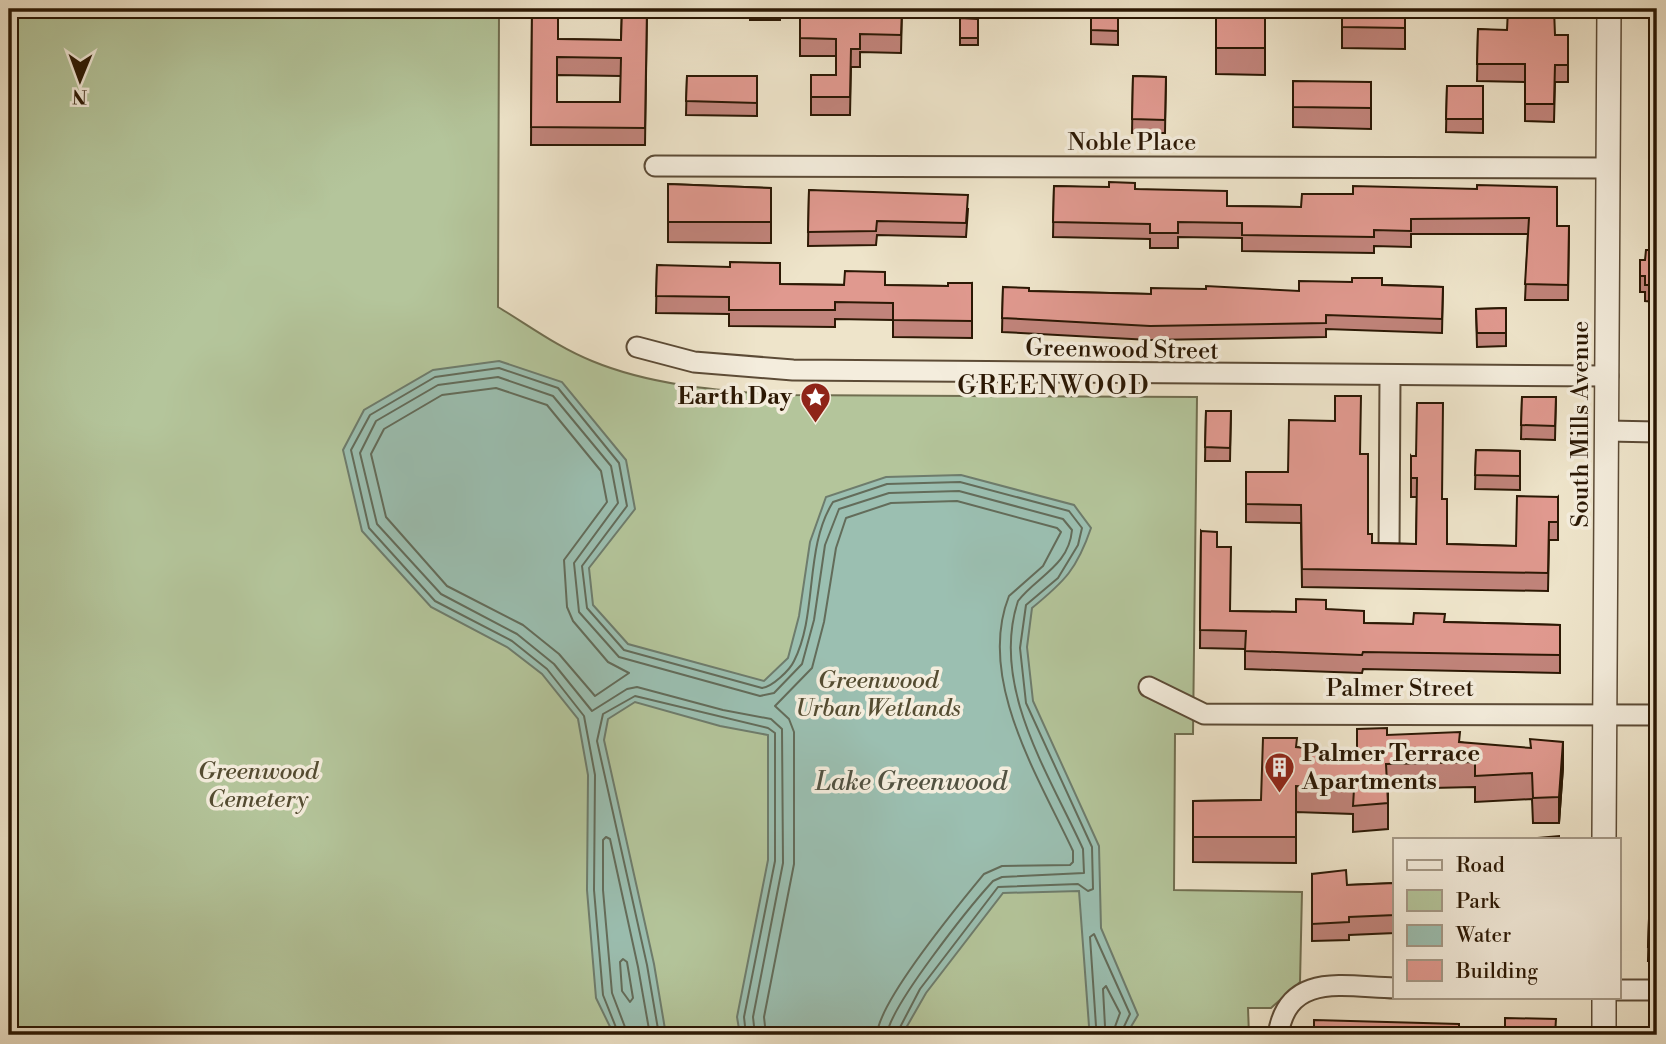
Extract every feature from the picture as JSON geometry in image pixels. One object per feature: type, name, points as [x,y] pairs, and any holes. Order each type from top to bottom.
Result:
[{"type":"street","name":"South Mills Avenue","points":[[1604,838],[1609,9]]},
{"type":"street","name":"Noble Place","points":[[655,166],[1609,168]]},
{"type":"street","name":"Greenwood Street","points":[[637,347],[694,362],[793,370],[1390,377],[1608,376]]},
{"type":"street","points":[[1389,552],[1390,377]]},
{"type":"street","points":[[1608,431],[1657,432]]},
{"type":"street","name":"Palmer Street","points":[[1149,687],[1204,714],[1657,715]]},
{"type":"street","points":[[1278,1035],[1286,1007],[1309,988],[1393,988]]},
{"type":"street","points":[[1620,990],[1657,990]]},
{"type":"street","points":[[1604,998],[1604,1035]]},
{"type":"green space","points":[[9,9],[499,9],[498,307],[568,350],[614,369],[683,385],[777,395],[1197,397],[1193,734],[1175,734],[1174,890],[1302,892],[1300,982],[1271,1008],[1248,1008],[1249,1035],[9,1035]]},
{"type":"water","name":"Lake Greenwood","points":[[499,361],[562,382],[626,460],[635,509],[589,568],[593,605],[628,644],[764,681],[788,658],[799,616],[810,542],[826,497],[886,477],[961,475],[1074,505],[1091,528],[1081,554],[1069,573],[1032,608],[1027,647],[1033,701],[1099,846],[1101,928],[1138,1015],[1126,1035],[1085,1035],[1089,1026],[1079,891],[1003,893],[926,993],[902,1035],[740,1035],[737,1017],[768,860],[768,735],[720,726],[635,702],[608,719],[604,740],[654,964],[666,1035],[614,1035],[596,998],[587,890],[588,775],[578,719],[542,674],[507,647],[431,607],[362,531],[343,450],[364,410],[433,370]]},
{"type":"building","points":[[532,9],[558,9],[558,39],[621,40],[622,9],[647,9],[645,128],[531,127]],"holes":[[[557,57],[621,58],[620,102],[557,102]]]},
{"type":"building","points":[[800,9],[902,9],[901,35],[860,34],[860,49],[851,49],[850,97],[811,97],[811,75],[836,75],[836,39],[800,38]]},
{"type":"building","points":[[1091,9],[1118,9],[1118,31],[1091,30]]},
{"type":"building","points":[[1216,9],[1265,9],[1265,48],[1216,48]]},
{"type":"building","points":[[1342,9],[1405,9],[1405,28],[1342,27]]},
{"type":"building","points":[[1508,9],[1554,9],[1555,35],[1568,35],[1568,65],[1555,65],[1554,104],[1525,104],[1525,64],[1477,64],[1478,29],[1507,30]]},
{"type":"building","points":[[960,18],[978,19],[978,38],[960,38]]},
{"type":"building","points":[[687,76],[757,76],[757,103],[686,101]]},
{"type":"building","points":[[1133,76],[1166,77],[1165,120],[1132,119]]},
{"type":"building","points":[[1293,81],[1371,82],[1371,108],[1293,107]]},
{"type":"building","points":[[1447,86],[1483,86],[1483,119],[1446,119]]},
{"type":"building","points":[[1109,182],[1135,183],[1135,189],[1227,191],[1227,206],[1301,207],[1302,194],[1353,194],[1353,186],[1477,189],[1477,185],[1557,187],[1557,226],[1569,226],[1568,285],[1525,284],[1529,218],[1411,219],[1411,231],[1374,230],[1374,237],[1242,235],[1242,223],[1178,222],[1178,233],[1150,233],[1150,224],[1053,222],[1054,186],[1109,187]]},
{"type":"building","points":[[668,184],[771,188],[771,222],[668,222]]},
{"type":"building","points":[[809,190],[968,195],[966,223],[877,221],[876,231],[808,232]]},
{"type":"building","points":[[1646,250],[1657,250],[1657,285],[1645,285],[1645,276],[1640,276],[1640,260],[1645,260]]},
{"type":"building","points":[[730,262],[780,263],[780,284],[844,285],[845,271],[885,272],[885,285],[948,286],[948,283],[972,283],[972,321],[893,320],[893,303],[835,302],[835,310],[729,310],[729,297],[656,296],[657,265],[730,267]]},
{"type":"building","points":[[1352,278],[1382,278],[1382,285],[1443,287],[1442,319],[1326,315],[1326,323],[1150,326],[1002,318],[1003,287],[1029,288],[1029,291],[1151,294],[1151,288],[1206,289],[1206,286],[1299,291],[1299,281],[1352,282]]},
{"type":"building","points":[[1657,285],[1657,372],[1655,372]]},
{"type":"building","points":[[1506,308],[1506,333],[1477,333],[1476,309]]},
{"type":"building","points":[[1335,396],[1361,396],[1360,454],[1368,454],[1368,534],[1372,534],[1372,543],[1416,544],[1417,478],[1411,478],[1411,456],[1416,456],[1417,403],[1443,403],[1442,499],[1447,499],[1447,544],[1516,546],[1517,496],[1558,497],[1558,522],[1549,522],[1548,573],[1302,569],[1301,505],[1246,504],[1246,472],[1288,472],[1289,420],[1335,421]]},
{"type":"building","points":[[1522,397],[1556,397],[1555,426],[1521,425]]},
{"type":"building","points":[[1206,411],[1231,411],[1230,448],[1205,447]]},
{"type":"building","points":[[1476,450],[1520,451],[1520,476],[1475,475]]},
{"type":"building","points":[[1650,481],[1657,481],[1657,537],[1649,537]]},
{"type":"building","points":[[1201,531],[1217,532],[1217,547],[1231,547],[1230,611],[1296,612],[1296,599],[1326,600],[1326,609],[1364,611],[1364,623],[1413,624],[1414,613],[1445,614],[1444,622],[1560,625],[1560,655],[1363,652],[1362,655],[1245,651],[1246,631],[1200,630]]},
{"type":"building","points":[[1387,728],[1387,735],[1460,732],[1459,742],[1531,748],[1530,739],[1563,742],[1559,797],[1533,798],[1532,773],[1475,776],[1475,762],[1386,764],[1388,803],[1353,806],[1354,789],[1296,786],[1296,837],[1193,837],[1193,801],[1261,800],[1263,738],[1297,738],[1296,747],[1357,753],[1357,729]]},
{"type":"building","points":[[1652,756],[1657,756],[1657,793],[1652,793]]},
{"type":"building","points":[[1346,870],[1347,885],[1393,883],[1393,915],[1349,917],[1349,922],[1312,924],[1312,874]]},
{"type":"building","points":[[1655,885],[1657,947],[1648,947],[1649,919],[1654,919]]},
{"type":"building","points":[[1505,1018],[1556,1019],[1555,1035],[1505,1035]]},
{"type":"building","points":[[1314,1020],[1459,1024],[1459,1035],[1314,1035]]},
{"type":"place","name":"Earth Day","points":[[815,424]]},
{"type":"place","name":"Palmer Terrace Apartments","points":[[1279,795]]},
{"type":"district","name":"GREENWOOD","points":[[1054,386]]},
{"type":"park label","name":"Greenwood Urban Wetlands","points":[[878,695]]},
{"type":"park label","name":"Greenwood Cemetery","points":[[258,786]]}]
